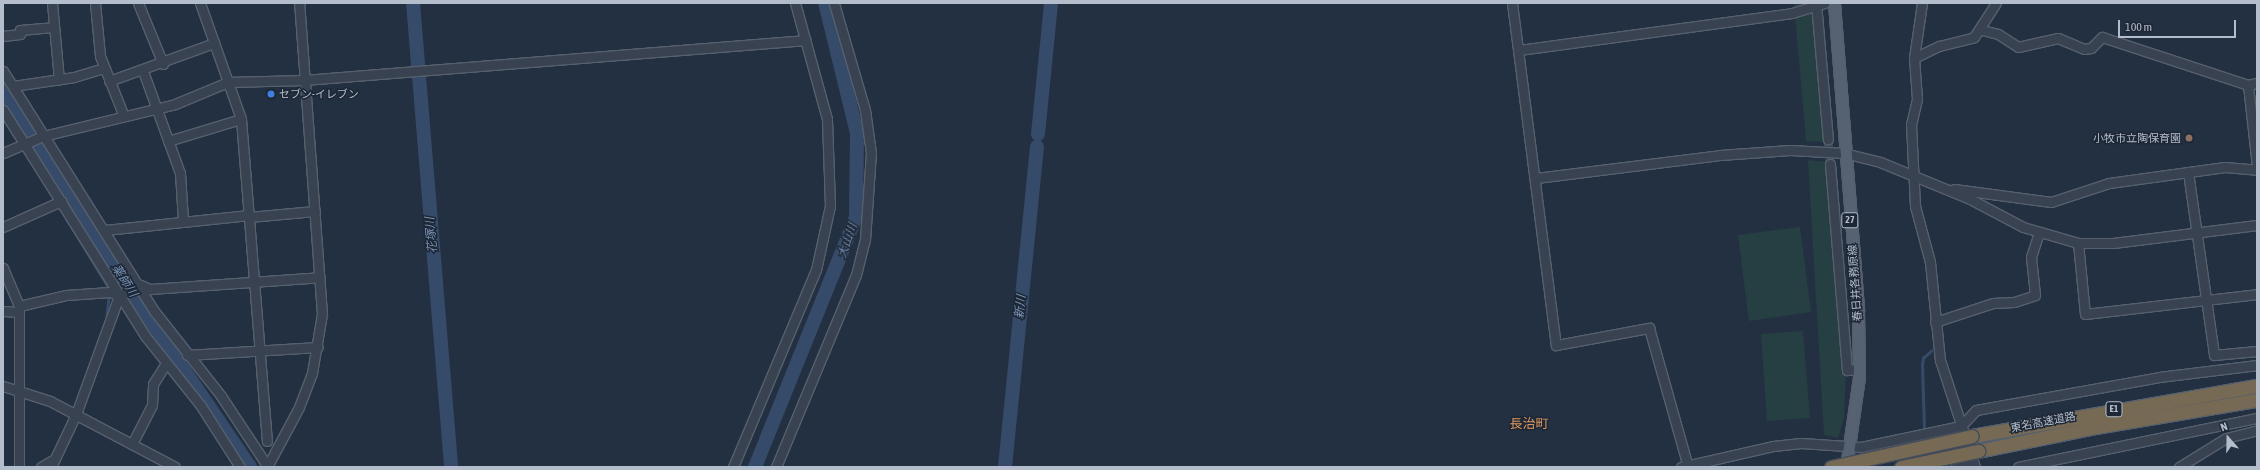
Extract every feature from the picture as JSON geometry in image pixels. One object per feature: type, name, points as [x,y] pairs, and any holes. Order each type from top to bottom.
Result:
[{"type":"highway","name":"東名高速道路","points":[[1831,467],[1972,436],[2257,386]]},
{"type":"highway","name":"東名高速道路","points":[[1901,467],[2095,427],[2257,400]]},
{"type":"main road","name":"春日井各務原線","points":[[1834,3],[1844,153],[1858,311],[1859,369],[1850,448],[1846,467]]},
{"type":"street","points":[[52,3],[59,80]]},
{"type":"street","points":[[95,3],[103,68],[123,114]]},
{"type":"street","points":[[138,3],[163,64]]},
{"type":"street","points":[[200,3],[241,119],[267,441]]},
{"type":"street","points":[[3,71],[105,230],[138,286],[187,355],[221,396],[267,467],[299,407],[318,347],[322,314],[299,3]]},
{"type":"street","points":[[733,467],[816,270],[826,234],[832,182],[830,143],[795,3]]},
{"type":"street","points":[[776,467],[856,275],[868,220],[870,153],[865,110],[834,3]]},
{"type":"street","points":[[1512,3],[1536,178],[1556,345],[1649,328],[1686,466],[1773,446],[1800,443],[1850,448],[1961,426],[1976,410],[2159,377],[2257,365]]},
{"type":"street","points":[[1922,3],[1914,58],[1917,99],[1911,124],[1915,206],[1930,262],[1940,360],[1961,426],[1971,466],[1955,467]]},
{"type":"street","points":[[1914,58],[1939,46],[1974,37],[1982,30],[1996,3]]},
{"type":"street","points":[[1519,50],[1792,13],[1818,4],[1828,139]]},
{"type":"street","points":[[3,36],[20,34],[20,30],[53,27]]},
{"type":"street","points":[[1982,30],[1998,34],[2018,48],[2058,38],[2084,49],[2091,48],[2102,37],[2253,84],[2257,166]]},
{"type":"street","points":[[3,153],[44,135],[123,114],[156,110],[228,82],[305,80],[805,40]]},
{"type":"street","points":[[109,81],[163,64],[214,43]]},
{"type":"street","points":[[13,86],[59,80],[103,68]]},
{"type":"street","points":[[143,71],[180,173],[183,221]]},
{"type":"street","points":[[3,110],[166,363],[201,406],[240,467]]},
{"type":"street","points":[[168,141],[241,119]]},
{"type":"street","points":[[1536,178],[1764,151],[1844,153],[1913,175],[1945,188],[2039,233],[2078,242],[2113,243],[2257,225]]},
{"type":"street","points":[[1830,164],[1847,370],[1859,369]]},
{"type":"street","points":[[1945,188],[2051,202],[2109,182],[2225,167],[2257,170]]},
{"type":"street","points":[[2188,172],[2214,355],[2257,351]]},
{"type":"street","points":[[3,227],[61,201]]},
{"type":"street","points":[[105,230],[183,221],[315,211]]},
{"type":"street","points":[[1935,322],[1993,303],[2014,302],[2035,295],[2031,257],[2039,233]]},
{"type":"street","points":[[2078,242],[2085,314],[2257,294]]},
{"type":"street","points":[[3,268],[19,309],[19,467]]},
{"type":"street","points":[[41,467],[52,463],[76,414],[121,295],[138,286],[150,289],[320,277]]},
{"type":"street","points":[[3,311],[19,309],[66,296],[110,292],[121,295]]},
{"type":"street","points":[[187,355],[318,347]]},
{"type":"street","points":[[132,444],[152,406],[154,384],[166,363]]},
{"type":"street","points":[[3,386],[20,391],[76,414],[175,467]]},
{"type":"street","points":[[2018,467],[2257,418]]},
{"type":"street","points":[[2179,467],[2226,438],[2257,430]]},
{"type":"green space","points":[[1794,3],[1813,3],[1826,142],[1806,141]]},
{"type":"green space","points":[[1808,160],[1827,162],[1846,371],[1844,418],[1838,438],[1824,435]]},
{"type":"green space","points":[[1800,227],[1811,312],[1749,321],[1738,235]]},
{"type":"green space","points":[[1803,331],[1810,418],[1767,421],[1761,334]]},
{"type":"waterway","name":"花塚川","points":[[413,3],[451,467]]},
{"type":"waterway","name":"大山川","points":[[755,467],[856,217],[857,133],[825,3]]},
{"type":"waterway","name":"新川","points":[[1038,134],[1051,3]]},
{"type":"waterway","name":"薬師川","points":[[3,91],[123,280],[250,467]]},
{"type":"waterway","name":"新川","points":[[1005,467],[1037,147]]},
{"type":"waterway","points":[[67,219],[109,288]]},
{"type":"waterway","points":[[106,321],[109,294]]},
{"type":"waterway","points":[[1924,429],[1922,365],[1923,358],[1931,351]]},
{"type":"tunnel","points":[[1828,139],[1830,164]]},
{"type":"place","name":"セブン-イレブン","points":[[271,94]]},
{"type":"place","name":"小牧市立陶保育園","points":[[2189,138]]},
{"type":"district","name":"長治町","points":[[1529,424]]}]
